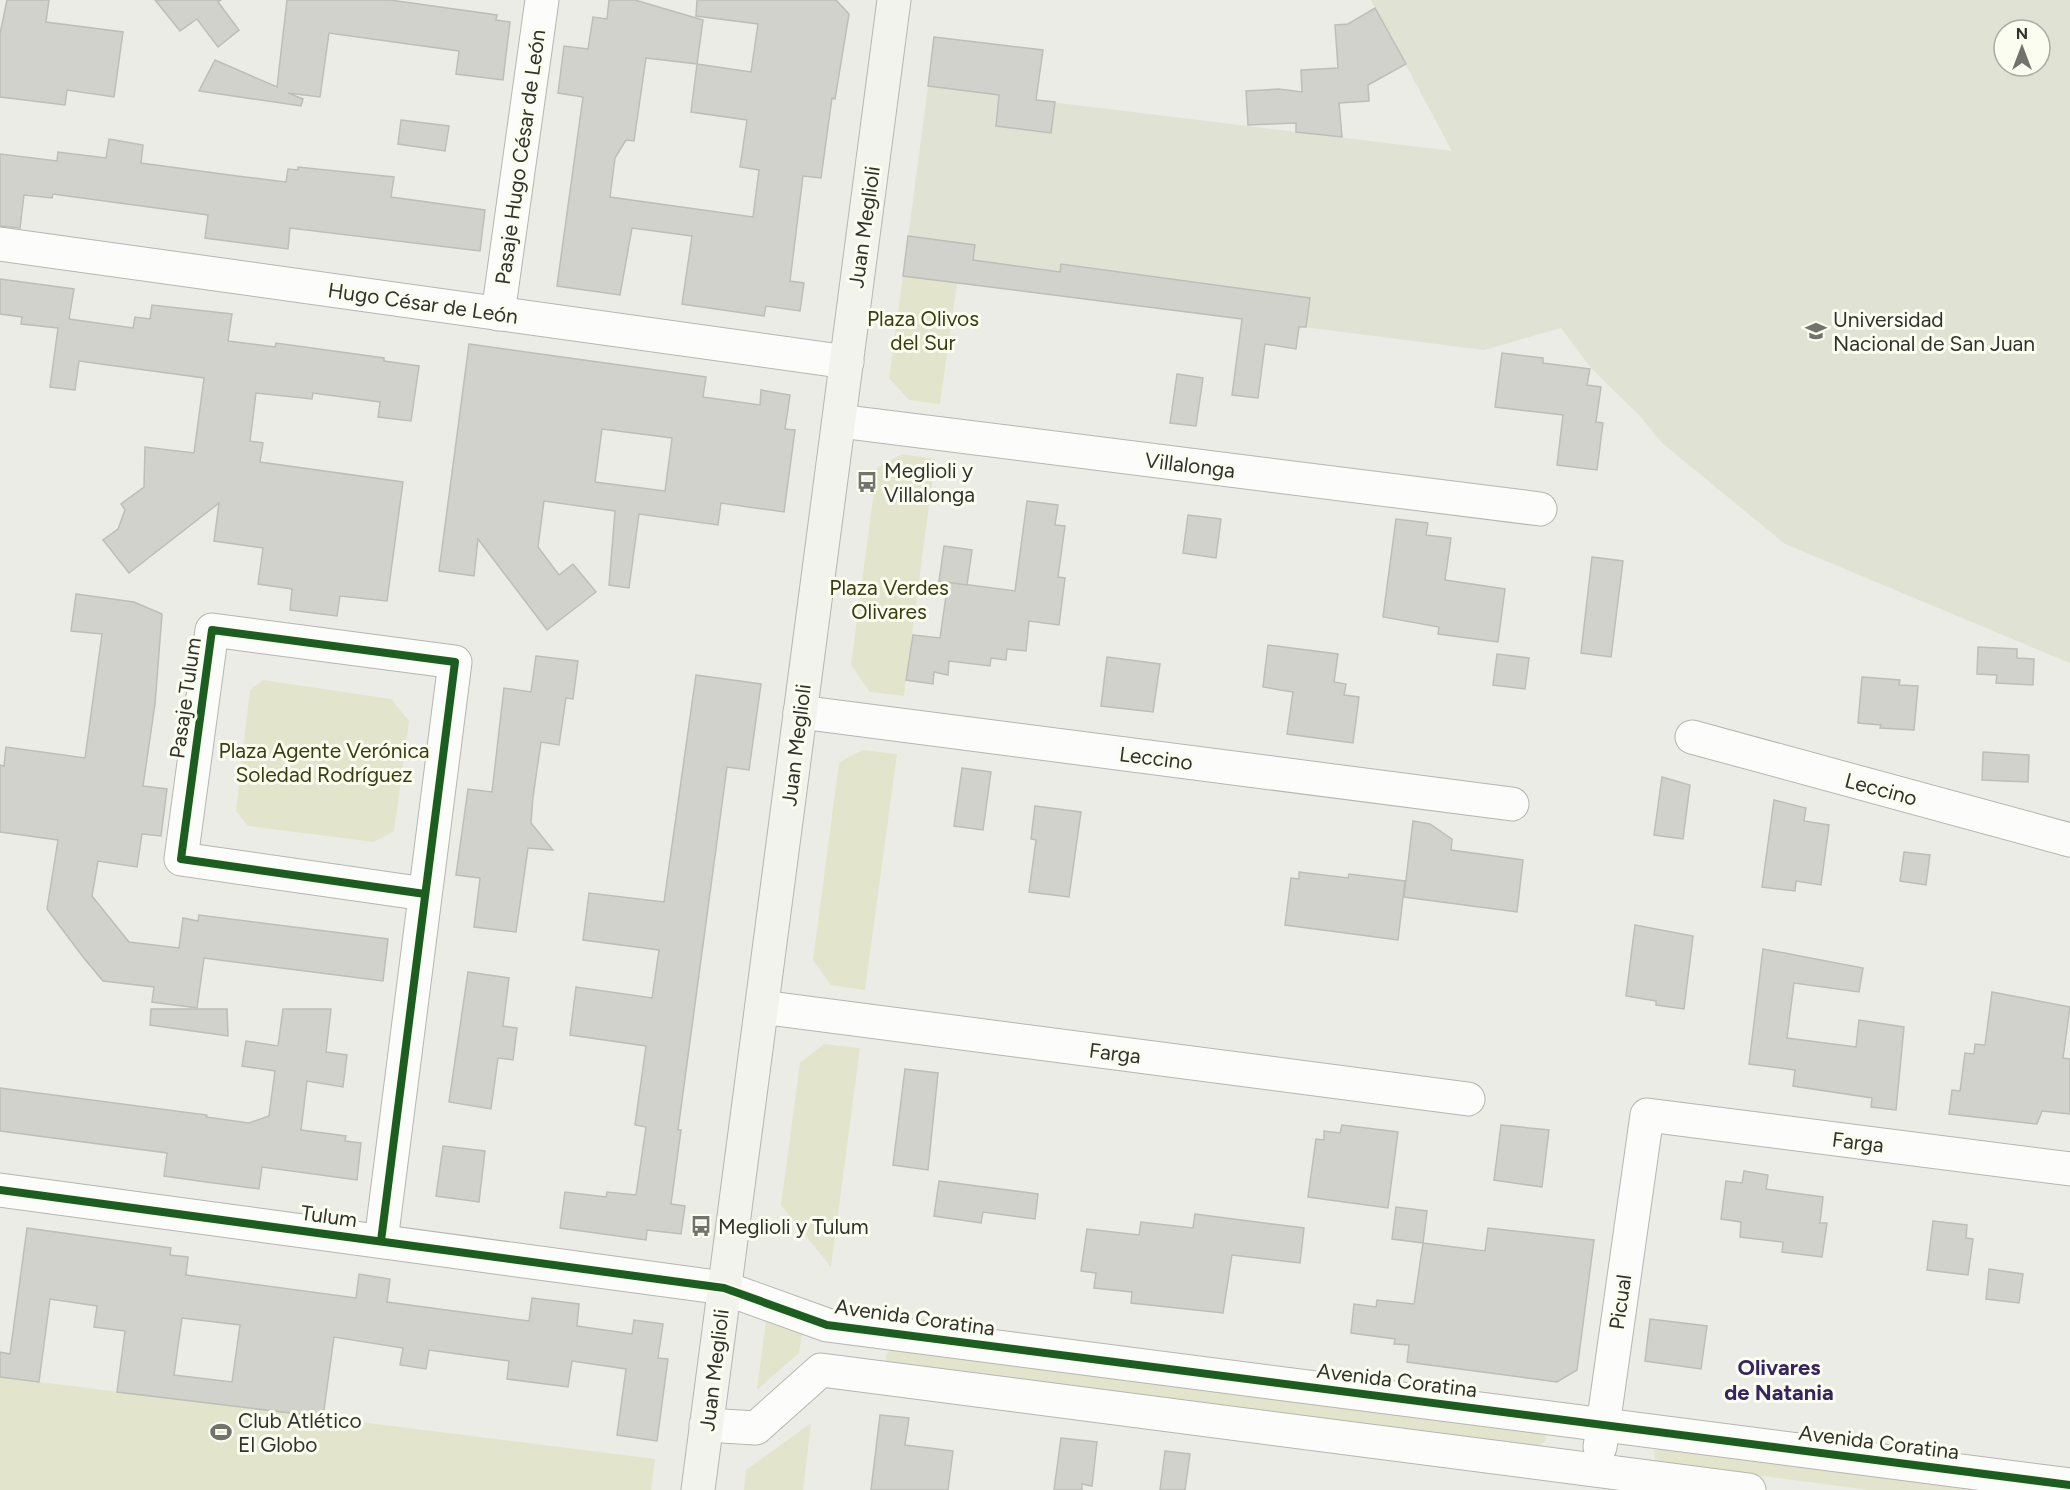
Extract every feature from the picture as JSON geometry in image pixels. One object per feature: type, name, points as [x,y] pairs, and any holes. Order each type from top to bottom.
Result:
[{"type":"main road","name":"Juan Meglioli","points":[[698,1490],[894,0]]},
{"type":"street","name":"Pasaje Hugo César de León","points":[[498,314],[542,0]]},
{"type":"street","name":"Hugo César de León","points":[[0,244],[847,362]]},
{"type":"street","name":"Villalonga","points":[[839,421],[1540,509]]},
{"type":"street","name":"Pasaje Tulum","points":[[381,1241],[455,662],[212,630],[181,859],[424,894]]},
{"type":"street","name":"Leccino","points":[[801,712],[1512,804]]},
{"type":"street","name":"Leccino","points":[[1692,737],[2070,840]]},
{"type":"street","name":"Farga","points":[[762,1007],[1468,1099]]},
{"type":"street","name":"Farga","points":[[1647,1115],[2070,1168]]},
{"type":"street","name":"Picual","points":[[1596,1480],[1647,1115]]},
{"type":"street","name":"Tulum","points":[[0,1190],[724,1287]]},
{"type":"street","name":"Avenida Coratina","points":[[724,1287],[827,1325],[2070,1485]]},
{"type":"street","points":[[706,1425],[756,1428],[821,1370],[827,1325]]},
{"type":"street","points":[[821,1370],[1596,1480],[1749,1490]]},
{"type":"shaded area","name":"Universidad Nacional de San Juan","points":[[1371,0],[2070,0],[2070,663],[1785,544],[1661,442],[1641,417],[1591,368],[1561,328],[1484,350],[903,276],[928,87],[1452,151]]},
{"type":"green space","name":"Plaza Olivos del Sur","points":[[903,276],[957,283],[940,404],[909,400],[889,378]]},
{"type":"green space","name":"Plaza Verdes Olivares","points":[[902,454],[935,459],[904,696],[870,692],[851,665],[877,468]]},
{"type":"green space","name":"Plaza Agente Verónica Soledad Rodríguez","points":[[263,680],[391,699],[409,721],[394,831],[374,842],[248,826],[236,811],[250,690]]},
{"type":"green space","points":[[862,750],[897,754],[865,990],[831,985],[813,960],[839,763]]},
{"type":"green space","points":[[824,1044],[860,1048],[831,1267],[781,1205],[800,1063]]},
{"type":"green space","points":[[767,1312],[802,1335],[799,1353],[757,1390]]},
{"type":"green space","points":[[890,1350],[1541,1433],[1545,1434],[1546,1440],[1538,1448],[887,1363],[886,1355]]},
{"type":"green space","name":"Club Atlético El Globo","points":[[0,1377],[655,1459],[651,1490],[0,1490]]},
{"type":"green space","points":[[811,1423],[803,1490],[744,1490],[746,1470]]},
{"type":"green space","points":[[1662,1448],[1989,1490],[1869,1490],[1655,1462],[1654,1451]]},
{"type":"building","points":[[7,0],[49,0],[46,22],[123,32],[114,97],[67,90],[65,105],[0,97],[0,34]]},
{"type":"building","points":[[155,0],[221,0],[218,2],[239,30],[218,47],[197,19],[180,31]]},
{"type":"building","points":[[287,0],[390,0],[497,15],[496,20],[510,22],[503,80],[456,74],[459,51],[329,33],[320,97],[288,93],[303,99],[301,106],[199,91],[215,60],[277,87]]},
{"type":"building","points":[[609,0],[635,0],[703,20],[697,64],[751,72],[758,24],[696,16],[697,0],[836,0],[849,14],[835,99],[832,98],[821,178],[803,176],[790,281],[804,283],[800,311],[766,306],[764,316],[682,304],[692,236],[632,228],[620,295],[557,286],[583,97],[558,93],[564,46],[588,49],[593,17],[607,19]],"holes":[[[646,58],[697,64],[691,112],[747,120],[740,167],[759,170],[753,217],[610,197],[615,158],[626,140],[634,141]]]},
{"type":"building","points":[[1375,8],[1406,64],[1368,85],[1369,101],[1339,103],[1342,137],[1296,132],[1296,123],[1248,125],[1246,91],[1279,89],[1302,92],[1301,70],[1338,68],[1335,25],[1348,24]]},
{"type":"building","points":[[934,37],[1043,50],[1036,100],[1055,102],[1051,133],[996,126],[999,95],[928,86]]},
{"type":"building","points":[[401,120],[449,126],[445,151],[398,144]]},
{"type":"building","points":[[109,139],[143,145],[141,163],[237,176],[286,182],[288,169],[298,170],[298,167],[394,177],[391,197],[485,210],[480,251],[290,228],[288,249],[205,238],[208,215],[53,194],[52,198],[24,195],[20,228],[0,226],[0,154],[57,161],[58,152],[106,158]]},
{"type":"building","points":[[908,236],[975,245],[973,260],[1060,272],[1061,264],[1310,298],[1306,327],[1299,327],[1296,349],[1265,344],[1258,398],[1232,395],[1242,319],[903,276]]},
{"type":"building","points":[[0,279],[74,289],[69,319],[133,328],[135,317],[150,319],[152,305],[232,314],[228,341],[275,347],[276,343],[384,358],[384,361],[419,366],[411,421],[378,417],[380,402],[313,393],[312,399],[256,393],[250,441],[263,443],[260,462],[403,482],[387,601],[340,596],[337,616],[290,610],[292,589],[258,584],[263,548],[214,541],[219,503],[129,573],[103,540],[118,529],[125,510],[121,504],[144,487],[145,447],[194,453],[204,378],[79,361],[75,390],[50,387],[58,328],[21,324],[22,317],[0,314]]},
{"type":"building","points":[[469,344],[706,377],[703,397],[760,405],[761,390],[790,395],[785,429],[795,430],[784,512],[721,503],[718,525],[639,514],[629,588],[609,585],[615,511],[544,501],[538,547],[559,575],[573,564],[596,592],[547,630],[478,539],[474,576],[439,571]],"holes":[[[602,429],[672,438],[665,491],[595,482]]]},
{"type":"building","points":[[1502,353],[1543,358],[1543,363],[1590,369],[1587,385],[1601,387],[1596,422],[1603,423],[1597,470],[1557,465],[1563,415],[1495,407]]},
{"type":"building","points":[[1177,374],[1203,378],[1196,426],[1170,423]]},
{"type":"building","points":[[1027,501],[1058,505],[1055,525],[1065,526],[1058,577],[1065,578],[1059,625],[1029,621],[1026,651],[1007,649],[1006,660],[991,658],[990,666],[949,661],[948,675],[934,672],[933,684],[906,680],[913,635],[940,638],[948,582],[1015,591]]},
{"type":"building","points":[[1188,515],[1221,519],[1216,558],[1183,553]]},
{"type":"building","points":[[1396,519],[1428,523],[1426,535],[1451,538],[1445,580],[1505,589],[1498,642],[1438,634],[1439,627],[1383,617]]},
{"type":"building","points":[[944,546],[972,550],[967,585],[939,581]]},
{"type":"building","points":[[1592,557],[1623,561],[1611,657],[1581,653]]},
{"type":"building","points":[[76,594],[134,602],[162,614],[155,704],[143,786],[167,789],[161,836],[142,834],[137,867],[98,861],[92,896],[129,942],[179,948],[183,918],[198,921],[199,915],[388,939],[383,981],[204,958],[197,1008],[152,1002],[154,987],[103,981],[83,957],[47,909],[58,840],[0,832],[0,765],[4,766],[6,747],[85,758],[102,634],[71,631]]},
{"type":"building","points":[[1268,645],[1338,654],[1334,682],[1346,684],[1344,695],[1359,697],[1353,743],[1287,734],[1293,692],[1263,687]]},
{"type":"building","points":[[1978,647],[2017,649],[2017,658],[2034,659],[2033,685],[1996,683],[1997,675],[1977,674]]},
{"type":"building","points":[[1497,654],[1529,658],[1525,689],[1493,685]]},
{"type":"building","points":[[536,656],[578,661],[573,699],[566,698],[559,745],[541,742],[533,797],[531,823],[553,850],[528,848],[516,932],[474,927],[480,878],[456,875],[468,789],[492,792],[504,688],[531,692]]},
{"type":"building","points":[[1107,657],[1160,664],[1153,712],[1101,706]]},
{"type":"building","points":[[696,675],[761,684],[749,770],[727,767],[678,1130],[681,1130],[671,1204],[685,1206],[681,1234],[647,1230],[646,1240],[560,1228],[565,1192],[606,1197],[607,1192],[636,1195],[646,1127],[635,1125],[646,1046],[570,1035],[576,987],[652,998],[659,950],[583,940],[589,893],[664,902]]},
{"type":"building","points":[[1862,677],[1900,680],[1899,685],[1918,686],[1914,730],[1880,728],[1881,725],[1858,723]]},
{"type":"building","points":[[1983,752],[2029,755],[2028,782],[1982,780]]},
{"type":"building","points":[[962,768],[991,772],[983,830],[954,826]]},
{"type":"building","points":[[1662,777],[1690,785],[1683,839],[1654,835]]},
{"type":"building","points":[[1774,800],[1806,808],[1804,821],[1829,825],[1821,885],[1796,881],[1795,891],[1762,887]]},
{"type":"building","points":[[1035,806],[1081,812],[1069,897],[1029,892],[1036,840],[1031,839]]},
{"type":"building","points":[[1413,821],[1430,824],[1452,839],[1451,850],[1523,860],[1517,912],[1404,897]]},
{"type":"building","points":[[1904,852],[1930,855],[1926,885],[1900,881]]},
{"type":"building","points":[[1299,872],[1348,878],[1349,874],[1405,881],[1398,940],[1285,925],[1291,878],[1299,879]]},
{"type":"building","points":[[1635,925],[1693,936],[1684,1009],[1656,1005],[1656,1001],[1626,996]]},
{"type":"building","points":[[1763,949],[1863,968],[1859,992],[1794,983],[1787,1038],[1856,1047],[1859,1020],[1904,1027],[1896,1110],[1871,1107],[1872,1098],[1793,1086],[1795,1070],[1749,1064]]},
{"type":"building","points":[[468,972],[509,978],[503,1026],[517,1028],[513,1060],[498,1058],[491,1109],[449,1102]]},
{"type":"building","points":[[1992,992],[2070,1007],[2063,1058],[2070,1059],[2070,1114],[2042,1111],[2037,1124],[1949,1114],[1952,1090],[1960,1091],[1965,1053],[1974,1054],[1975,1044],[1985,1045]]},
{"type":"building","points":[[151,1009],[227,1009],[228,1036],[150,1025]]},
{"type":"building","points":[[283,1009],[331,1009],[326,1052],[347,1055],[343,1087],[307,1081],[301,1130],[346,1136],[345,1141],[361,1143],[357,1180],[262,1167],[259,1189],[206,1182],[164,1176],[167,1153],[0,1131],[0,1088],[207,1115],[206,1117],[249,1123],[269,1116],[275,1071],[242,1066],[246,1041],[278,1046]]},
{"type":"building","points":[[905,1069],[938,1073],[928,1170],[893,1165]]},
{"type":"building","points":[[1342,1125],[1398,1132],[1388,1208],[1308,1197],[1316,1139],[1324,1140],[1324,1131],[1340,1133]]},
{"type":"building","points":[[1501,1125],[1549,1130],[1542,1187],[1494,1180]]},
{"type":"building","points":[[443,1146],[485,1151],[479,1202],[436,1196]]},
{"type":"building","points":[[1744,1171],[1768,1175],[1766,1189],[1823,1197],[1820,1223],[1827,1223],[1822,1257],[1782,1252],[1783,1242],[1740,1237],[1741,1222],[1721,1219],[1726,1181],[1742,1183]]},
{"type":"building","points":[[939,1181],[1038,1194],[1035,1219],[983,1212],[981,1223],[934,1216]]},
{"type":"building","points":[[1396,1207],[1427,1211],[1423,1243],[1392,1239]]},
{"type":"building","points":[[1195,1214],[1304,1228],[1300,1263],[1232,1255],[1223,1313],[1131,1303],[1132,1292],[1094,1288],[1096,1273],[1081,1271],[1087,1229],[1139,1235],[1141,1222],[1193,1228]]},
{"type":"building","points":[[1933,1221],[1967,1225],[1966,1238],[1973,1239],[1968,1275],[1927,1270]]},
{"type":"building","points":[[27,1228],[171,1248],[170,1255],[188,1257],[186,1275],[356,1298],[359,1274],[390,1279],[387,1302],[529,1321],[532,1298],[579,1304],[577,1326],[632,1334],[634,1320],[663,1324],[658,1358],[668,1359],[657,1441],[617,1435],[626,1369],[572,1361],[568,1387],[507,1379],[509,1361],[429,1350],[426,1369],[400,1365],[403,1348],[334,1337],[323,1417],[117,1392],[125,1331],[94,1327],[97,1306],[50,1299],[39,1382],[0,1377],[0,1352],[10,1354]],"holes":[[[182,1318],[240,1325],[232,1382],[174,1375]]]},
{"type":"building","points":[[1488,1228],[1594,1240],[1577,1370],[1557,1382],[1407,1362],[1409,1345],[1394,1344],[1395,1339],[1351,1333],[1354,1304],[1376,1307],[1377,1300],[1414,1304],[1423,1243],[1485,1251]]},
{"type":"building","points":[[1989,1269],[2023,1274],[2019,1303],[1986,1299]]},
{"type":"building","points":[[1650,1319],[1707,1326],[1701,1369],[1645,1361]]},
{"type":"building","points":[[880,1415],[909,1418],[905,1445],[953,1451],[948,1490],[871,1490]]},
{"type":"building","points":[[1061,1438],[1097,1442],[1092,1486],[1082,1484],[1082,1490],[1054,1490]]},
{"type":"building","points":[[1165,1451],[1190,1454],[1185,1490],[1160,1490]]},
{"type":"cycle path","points":[[381,1241],[455,662],[212,630],[181,859],[425,894]]},
{"type":"cycle path","points":[[0,1190],[724,1288],[827,1325],[2070,1485]]},
{"type":"place","name":"Universidad Nacional de San Juan","points":[[1816,331]]},
{"type":"place","name":"Meglioli y Villalonga","points":[[867,482]]},
{"type":"place","name":"Meglioli y Tulum","points":[[701,1226]]},
{"type":"place","name":"Club Atlético El Globo","points":[[221,1432]]},
{"type":"district","name":"Olivares de Natania","points":[[1779,1380]]}]
